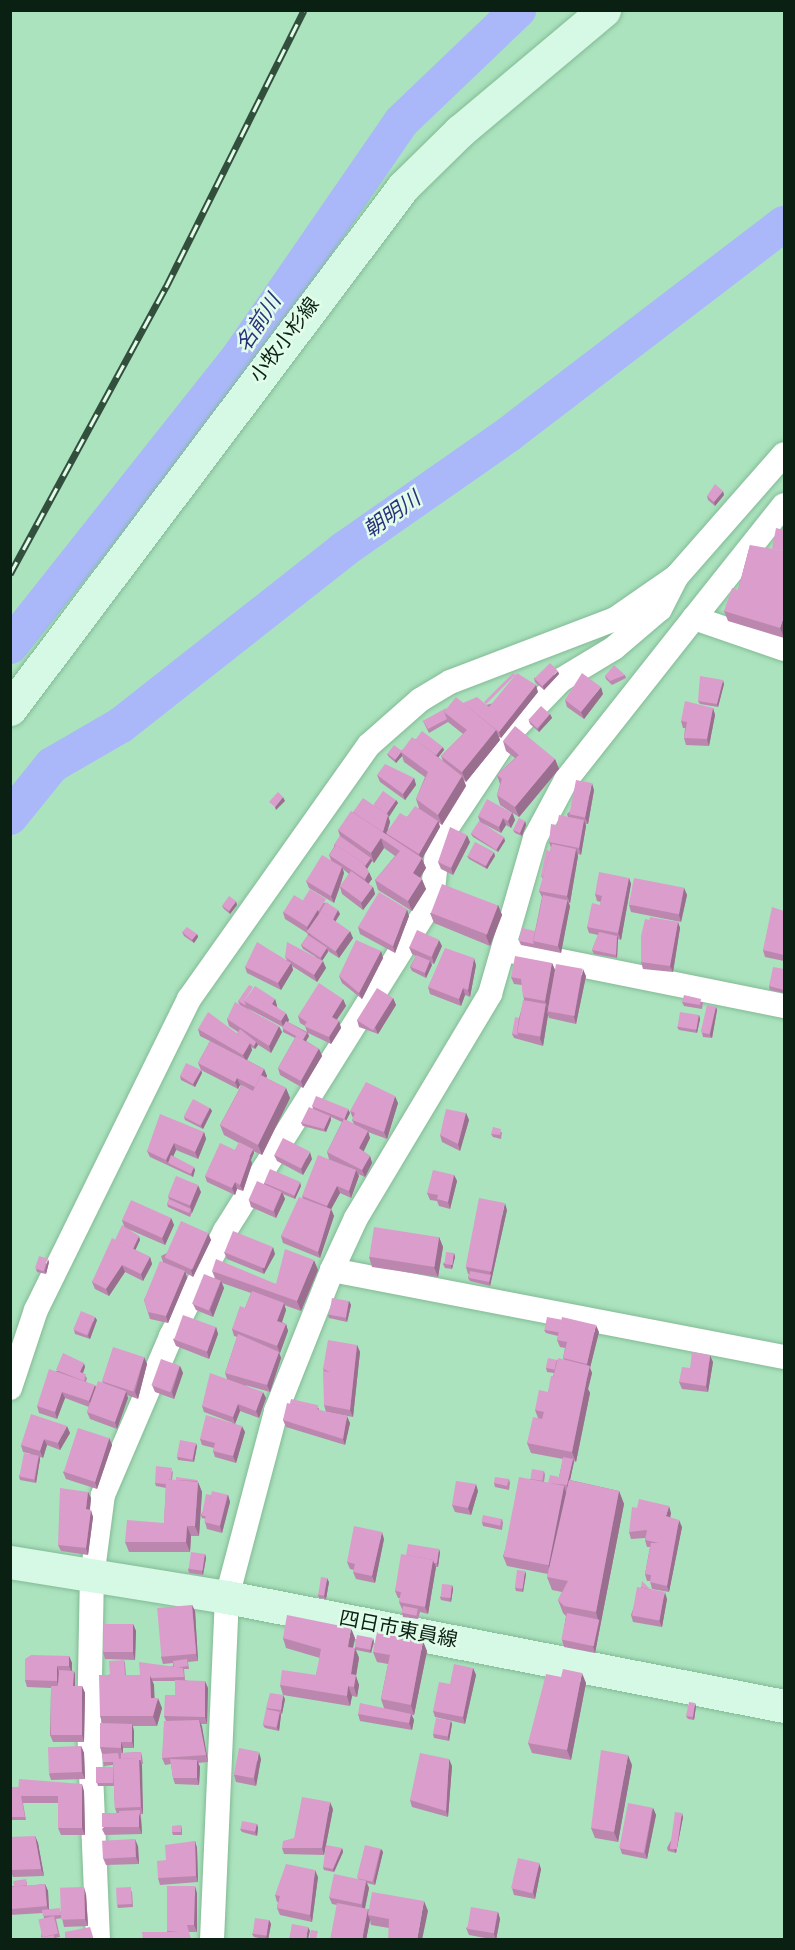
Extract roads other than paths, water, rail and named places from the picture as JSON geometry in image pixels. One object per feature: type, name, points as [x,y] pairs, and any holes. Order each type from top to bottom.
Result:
[{"type":"main road","name":"小牧小杉線","points":[[10,709],[403,187],[460,131],[604,10]]},
{"type":"main road","name":"四日市東員線","points":[[10,1562],[92,1578],[227,1597],[784,1706]]},
{"type":"street","points":[[98,1940],[89,1729],[92,1578],[103,1495],[171,1336],[225,1231],[327,1062],[423,919],[432,901],[438,841],[510,733],[561,680],[614,648],[660,609],[678,576],[784,454]]},
{"type":"street","points":[[212,1940],[227,1597],[276,1411],[332,1270],[356,1218],[490,994],[506,950],[520,887],[548,809],[784,505]]},
{"type":"street","points":[[10,1388],[36,1310],[189,999],[369,745],[420,700],[450,682],[615,619],[678,576]]},
{"type":"street","points":[[694,618],[784,649]]},
{"type":"street","points":[[506,950],[784,1006]]},
{"type":"street","points":[[332,1270],[784,1357]]},
{"type":"waterway","name":"名前川","points":[[10,646],[237,360],[402,121],[518,10]]},
{"type":"waterway","name":"朝明川","points":[[10,817],[52,765],[121,725],[343,550],[509,434],[784,224]]},
{"type":"railway","points":[[10,574],[166,287],[304,10]]}]
